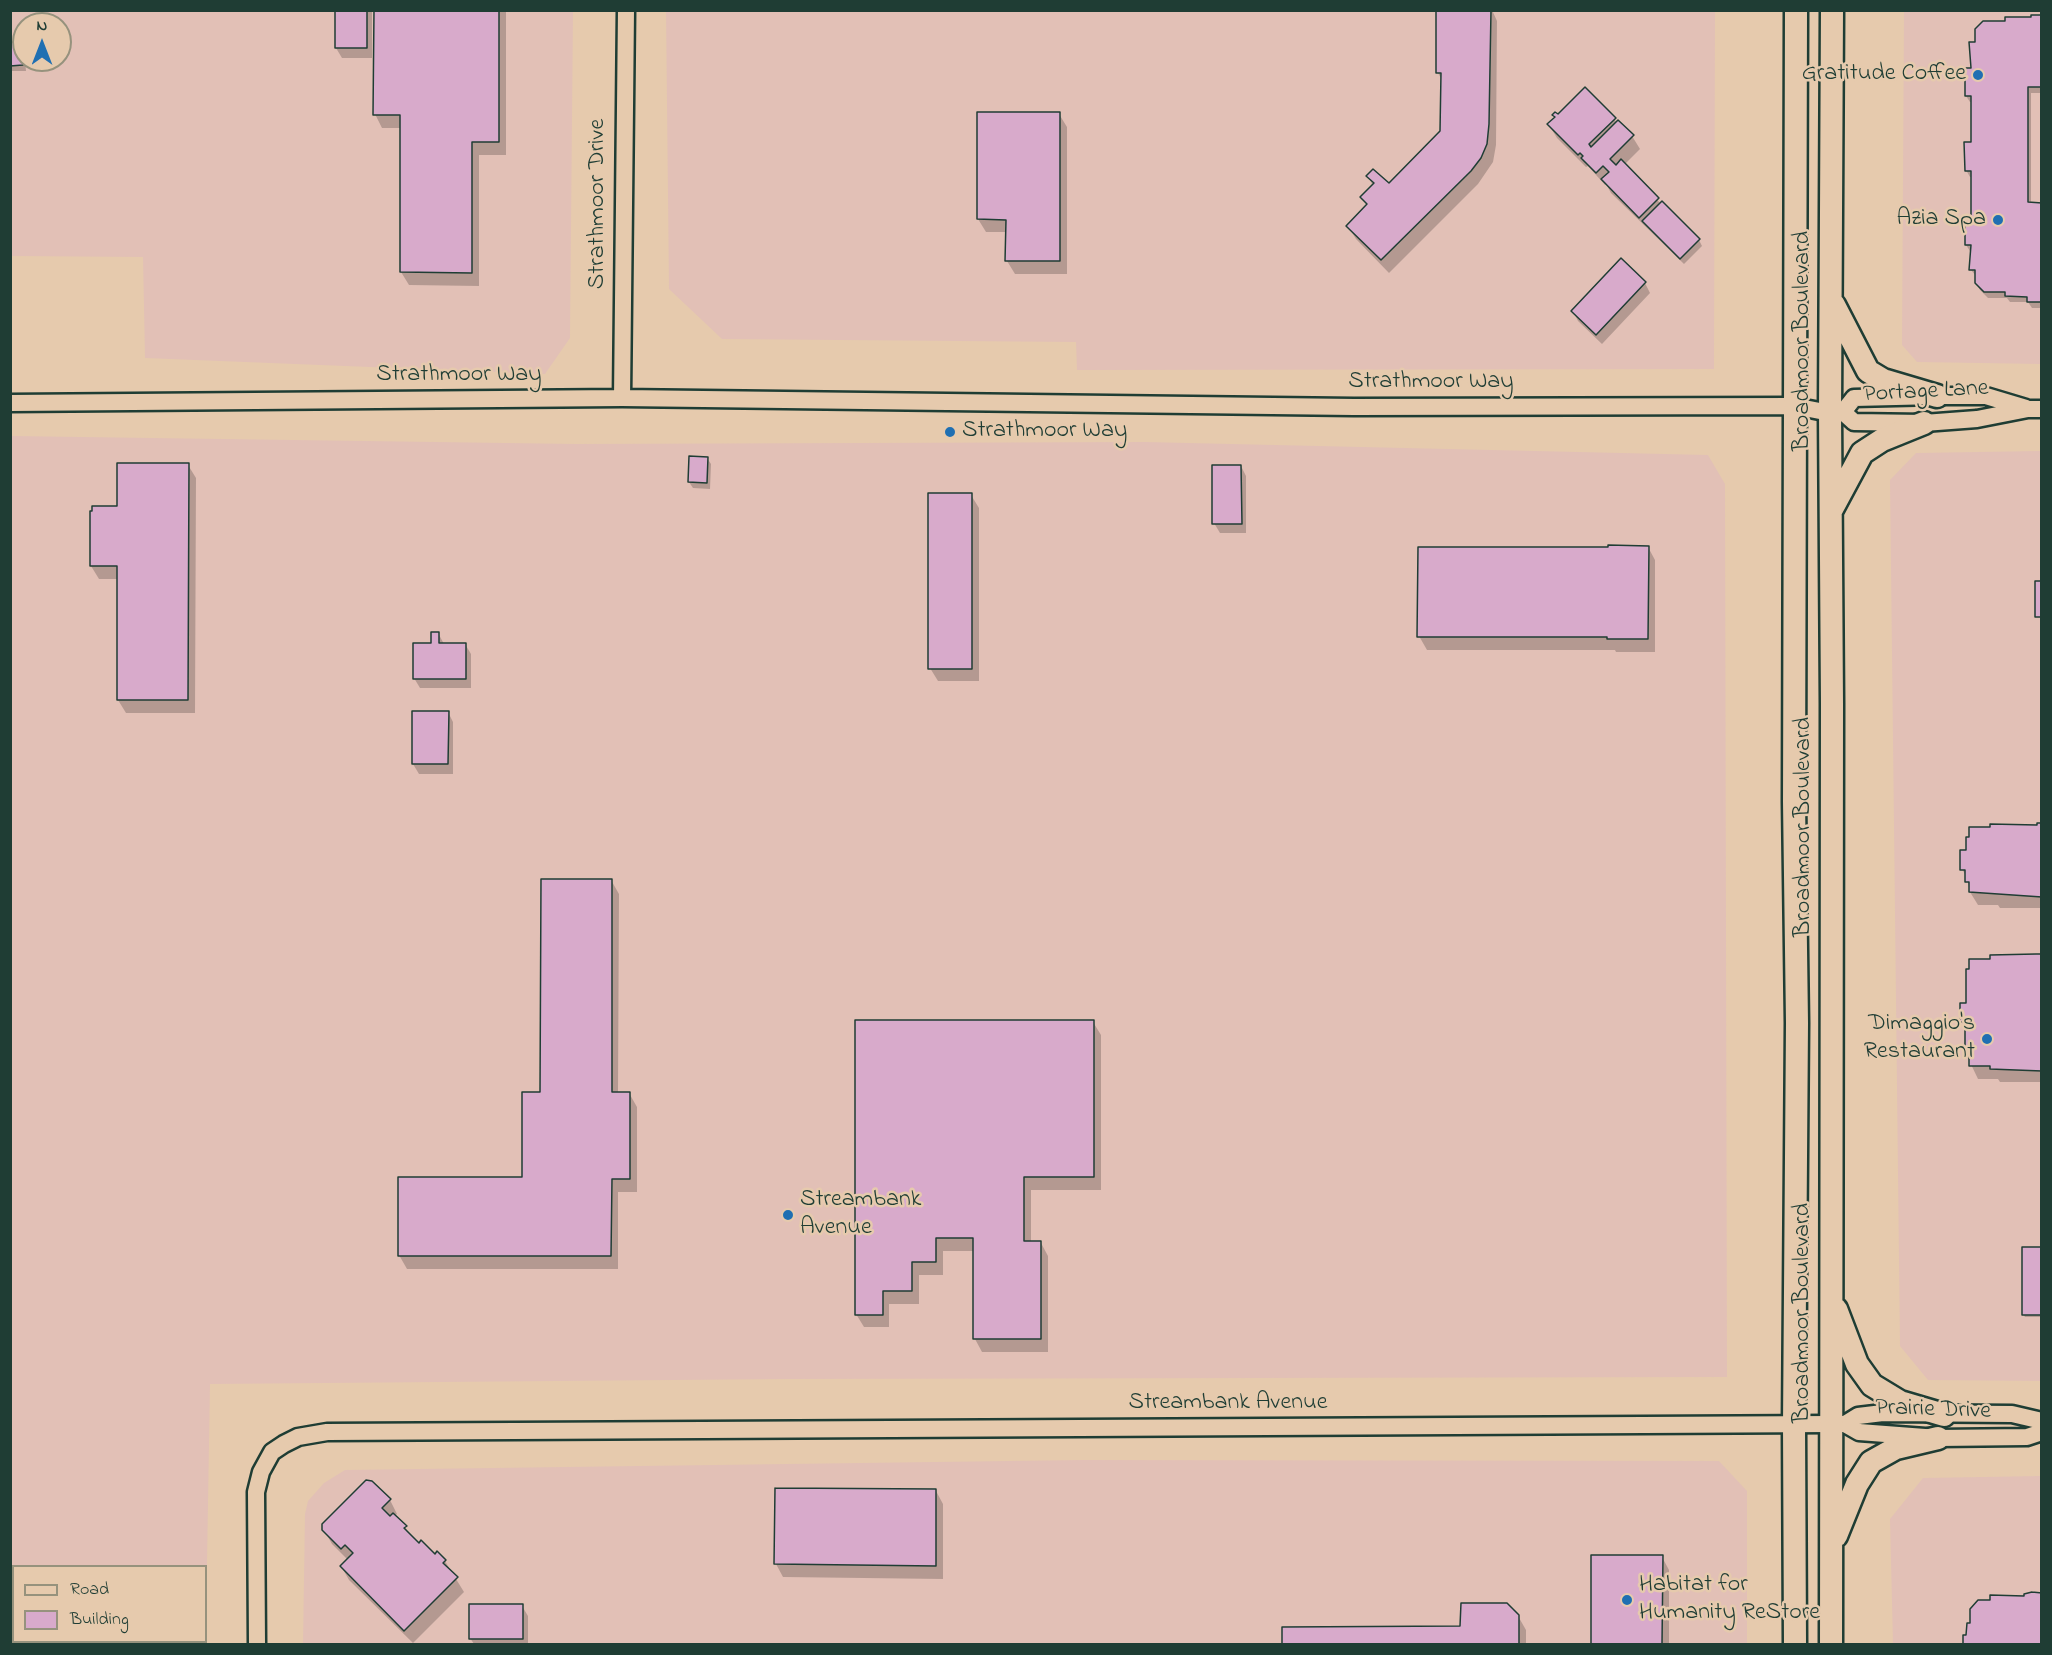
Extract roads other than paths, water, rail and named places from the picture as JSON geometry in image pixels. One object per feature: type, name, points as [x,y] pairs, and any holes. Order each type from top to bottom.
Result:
[{"type":"main road","name":"Broadmoor Boulevard","points":[[1795,1644],[1796,10]]},
{"type":"main road","name":"Broadmoor Boulevard","points":[[1831,1644],[1832,1546],[1838,1424],[1831,1295],[1831,510],[1837,412],[1832,302],[1832,10]]},
{"type":"main road","points":[[1832,302],[1868,371],[1883,380],[1938,396]]},
{"type":"main road","points":[[1831,510],[1862,453],[1882,440],[1924,423]]},
{"type":"main road","points":[[1831,1295],[1857,1364],[1872,1385],[1900,1402],[1944,1415]]},
{"type":"main road","points":[[1832,1546],[1857,1484],[1871,1462],[1896,1448],[1938,1438]]},
{"type":"street","name":"Strathmoor Drive","points":[[622,398],[626,10]]},
{"type":"street","name":"Portage Lane","points":[[1938,396],[1986,396],[2035,409],[1977,419],[1924,423],[1854,422],[1837,412],[1854,398],[1938,396]]},
{"type":"street","name":"Strathmoor Way","points":[[10,403],[622,398],[1342,407],[1794,406],[1837,412]]},
{"type":"street","name":"Prairie Drive","points":[[1838,1424],[1858,1416],[1883,1413],[2012,1414],[2042,1421]]},
{"type":"street","name":"Streambank Avenue","points":[[257,1644],[256,1492],[261,1472],[272,1452],[284,1444],[298,1437],[327,1432],[1838,1424]]},
{"type":"street","name":"Prairie Drive","points":[[1838,1424],[1859,1432],[1938,1438],[2027,1437],[2042,1432]]},
{"type":"place","name":"Gratitude Coffee","points":[[1978,75]]},
{"type":"place","name":"Azia Spa","points":[[1998,220]]},
{"type":"place","name":"Strathmoor Way","points":[[950,432]]},
{"type":"place","name":"Dimaggio's Restaurant","points":[[1987,1039]]},
{"type":"place","name":"Streambank Avenue","points":[[788,1215]]},
{"type":"place","name":"Habitat for Humanity ReStore","points":[[1627,1600]]}]
